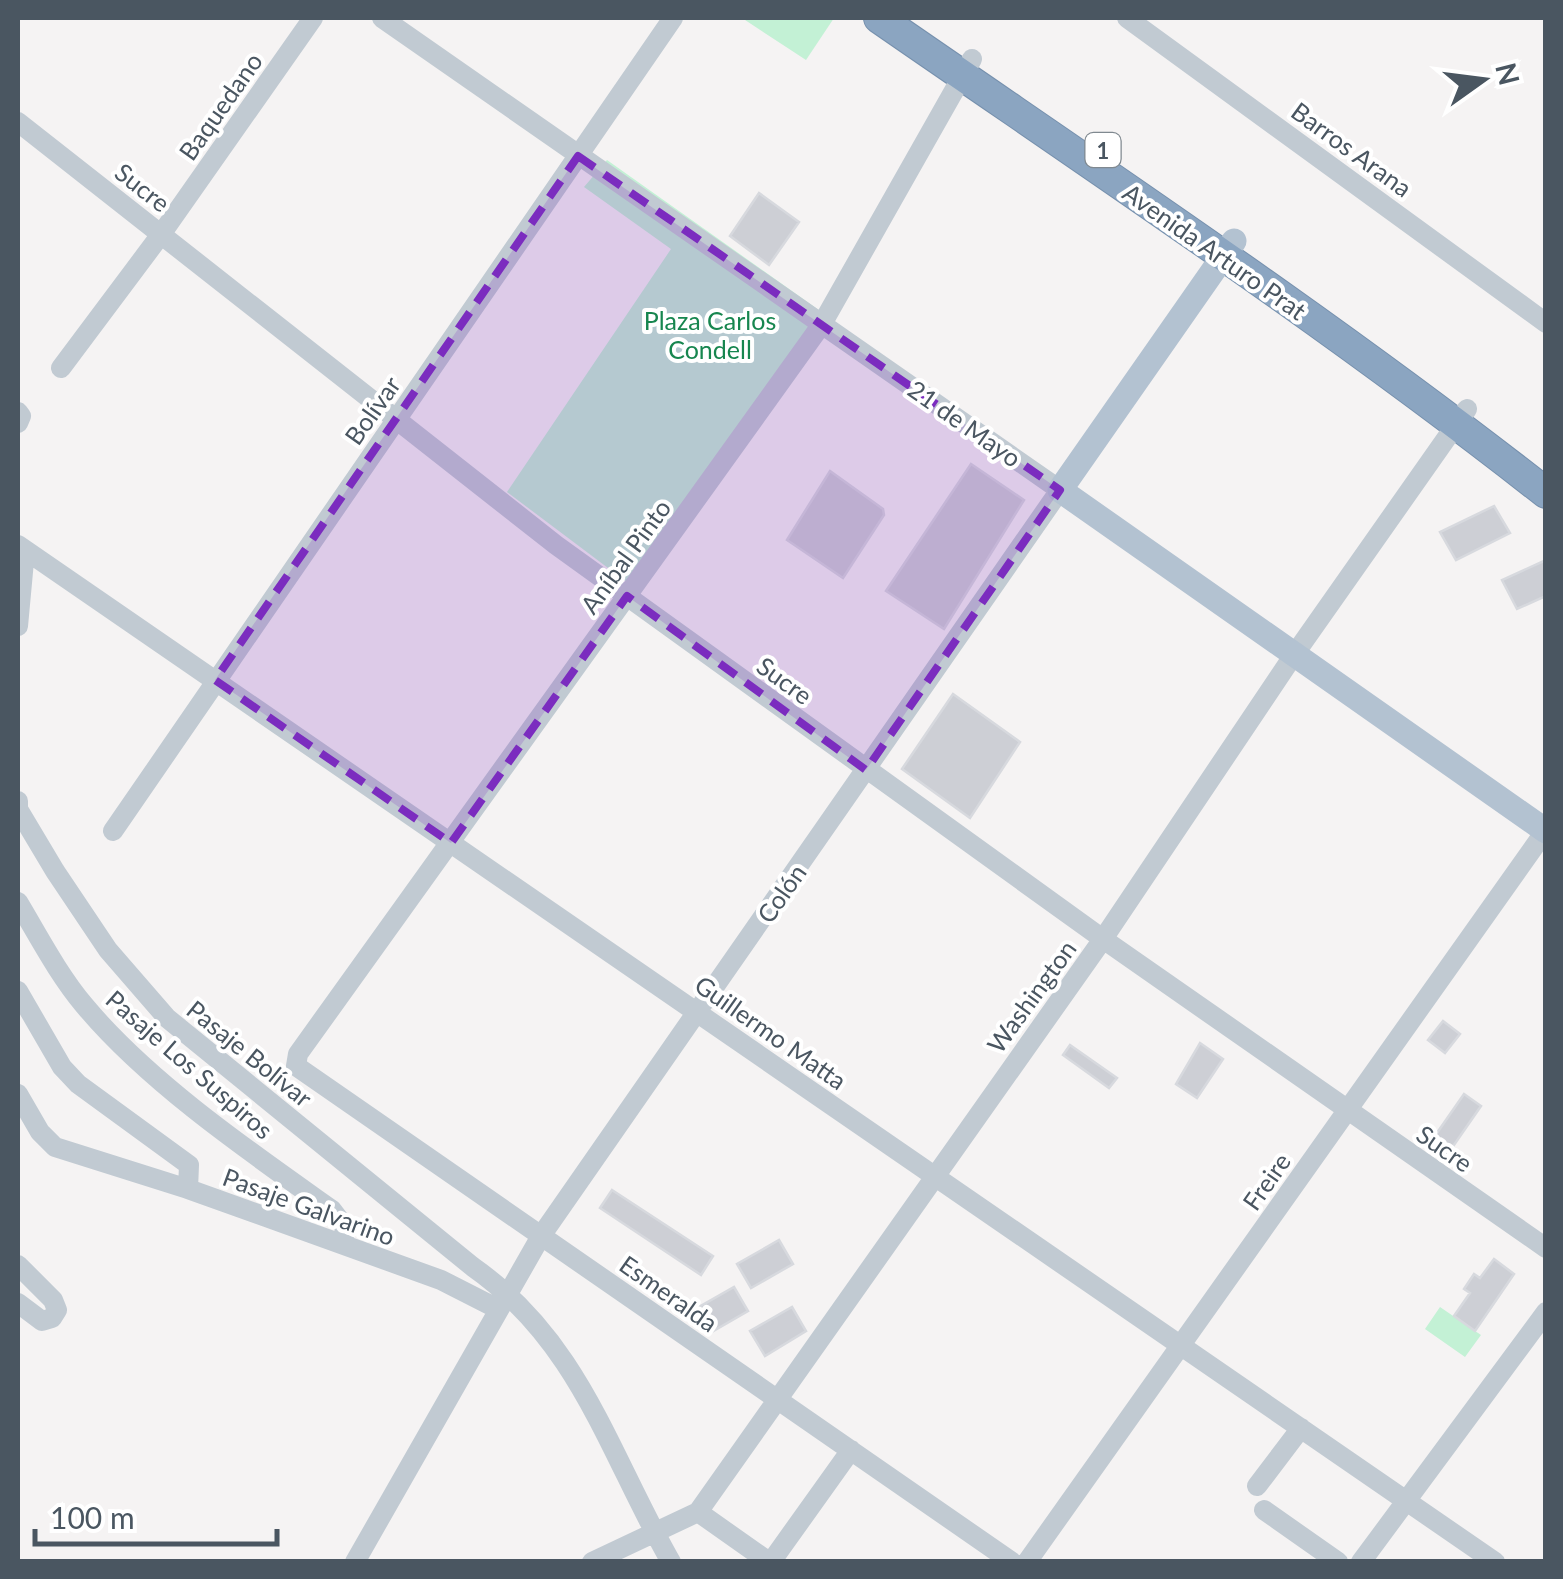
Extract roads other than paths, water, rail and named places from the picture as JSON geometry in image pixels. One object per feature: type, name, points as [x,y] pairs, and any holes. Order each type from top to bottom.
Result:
[{"type":"highway","name":"Avenida Arturo Prat","points":[[879,18],[968,67]]},
{"type":"highway","name":"Avenida Arturo Prat","points":[[909,18],[968,67],[1229,248],[1462,417],[1546,472]]},
{"type":"highway","name":"Avenida Arturo Prat","points":[[1462,417],[1546,494]]},
{"type":"main road","name":"Colón","points":[[1060,490],[1229,248]]},
{"type":"main road","name":"21 de Mayo","points":[[1060,490],[1545,831]]},
{"type":"street","name":"Baquedano","points":[[61,368],[162,233],[313,18]]},
{"type":"street","name":"21 de Mayo","points":[[382,18],[1060,490]]},
{"type":"street","name":"Bolívar","points":[[113,830],[673,18]]},
{"type":"street","name":"Barros Arana","points":[[1126,18],[1546,323]]},
{"type":"street","name":"Aníbal Pinto","points":[[296,1066],[298,1054],[822,324],[968,67]]},
{"type":"street","name":"Sucre","points":[[18,122],[395,420],[627,596],[1103,939],[1546,1248]]},
{"type":"street","name":"Washington","points":[[592,1562],[698,1512],[1103,939],[1294,654],[1462,417]]},
{"type":"street","name":"Colón","points":[[354,1562],[541,1236],[1060,490]]},
{"type":"street","name":"Guillermo Matta","points":[[22,548],[1495,1562]]},
{"type":"street","points":[[18,626],[22,548]]},
{"type":"street","name":"Pasaje Bolívar","points":[[18,801],[18,809],[55,871],[108,950],[167,1018],[473,1266],[503,1300]]},
{"type":"street","name":"Freire","points":[[1027,1562],[1545,831]]},
{"type":"street","name":"Pasaje Los Suspiros","points":[[18,902],[84,1004],[106,1028],[181,1096],[332,1210],[345,1227],[343,1243]]},
{"type":"street","name":"Pasaje Galvarino","points":[[18,991],[62,1068],[189,1166],[188,1189],[343,1243],[462,1291],[503,1300]]},
{"type":"street","name":"Esmeralda","points":[[296,1066],[1012,1562]]},
{"type":"street","points":[[18,1094],[40,1132],[55,1147],[188,1189]]},
{"type":"street","points":[[18,1266],[54,1300],[57,1310],[52,1318],[42,1321],[18,1303]]},
{"type":"street","points":[[462,1291],[473,1266]]},
{"type":"street","points":[[503,1300],[581,1383],[672,1562]]},
{"type":"street","points":[[1361,1562],[1546,1312]]},
{"type":"street","points":[[1257,1486],[1301,1428]]},
{"type":"street","points":[[698,1512],[770,1562],[852,1450]]},
{"type":"street","points":[[1264,1510],[1338,1562]]},
{"type":"park label","name":"Plaza Carlos Condell","points":[[710,334]]}]
